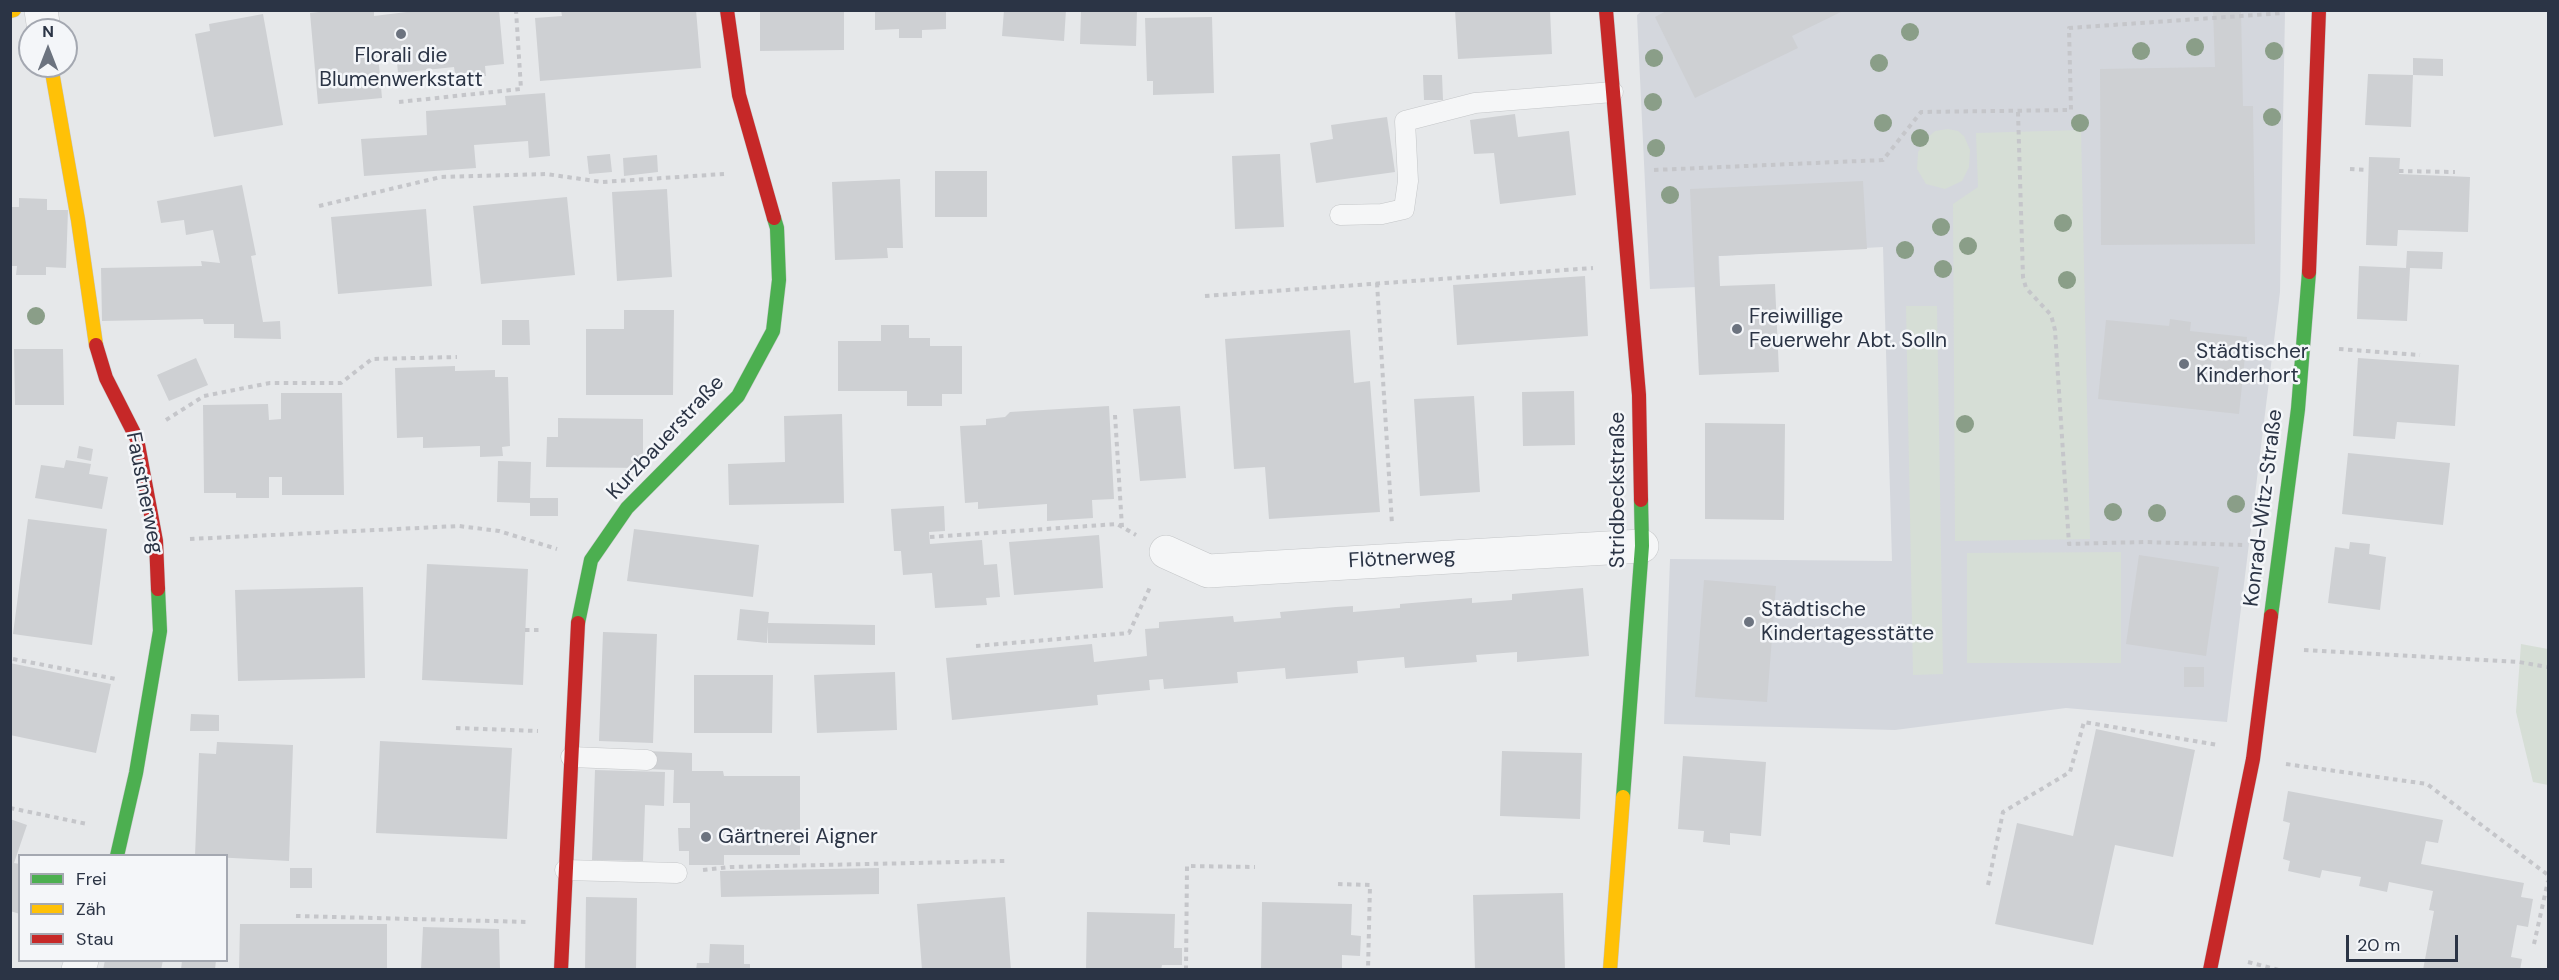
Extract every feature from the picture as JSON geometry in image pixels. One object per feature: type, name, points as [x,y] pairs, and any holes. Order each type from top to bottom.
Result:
[{"type":"street","name":"Kurzbauerstraße","points":[[561,969],[578,623],[591,560],[627,508],[738,396],[773,331],[779,280],[777,228],[739,95],[727,10]]},
{"type":"street","name":"Stridbeckstraße","points":[[1606,10],[1639,395],[1642,546],[1610,969]]},
{"type":"street","name":"Konrad-Witz-Straße","points":[[2210,969],[2254,755],[2298,409],[2310,254],[2319,11]]},
{"type":"street","name":"Faustnerweg","points":[[53,78],[78,220],[95,342],[106,378],[137,439],[156,541],[160,631],[152,686],[117,854]]},
{"type":"street","name":"Flötnerweg","points":[[1166,552],[1208,571],[1642,546]]},
{"type":"lane","points":[[1340,215],[1382,214],[1404,208],[1408,181],[1405,121],[1475,103],[1613,92]]},
{"type":"lane","points":[[571,757],[646,760]]},
{"type":"lane","points":[[565,870],[677,873]]},
{"type":"path","points":[[399,102],[521,89],[516,10]]},
{"type":"path","points":[[1620,171],[1883,160],[1921,111],[2071,110],[2069,28],[2319,11]]},
{"type":"path","points":[[2018,111],[2023,277],[2026,288],[2051,315],[2055,330],[2069,544],[2190,542],[2280,547]]},
{"type":"path","points":[[2399,171],[2455,172]]},
{"type":"path","points":[[319,206],[441,177],[546,174],[602,182],[760,172]]},
{"type":"path","points":[[1204,296],[1628,266]]},
{"type":"path","points":[[1377,282],[1395,559]]},
{"type":"path","points":[[2302,346],[2420,355]]},
{"type":"path","points":[[137,439],[204,396],[270,383],[341,383],[372,359],[457,357]]},
{"type":"path","points":[[1115,415],[1122,527]]},
{"type":"path","points":[[930,537],[1117,524],[1166,552],[1129,633],[976,646]]},
{"type":"path","points":[[156,541],[459,526],[499,531],[591,560]]},
{"type":"path","points":[[2267,646],[2322,652],[2519,662],[2548,667]]},
{"type":"path","points":[[13,659],[152,686]]},
{"type":"path","points":[[1988,885],[2003,812],[2070,772],[2084,722],[2254,755],[2427,784],[2548,875]]},
{"type":"path","points":[[456,728],[572,733]]},
{"type":"path","points":[[10,808],[123,832]]},
{"type":"path","points":[[677,873],[731,867],[1005,861]]},
{"type":"path","points":[[1186,969],[1184,956],[1187,866],[1255,867]]},
{"type":"path","points":[[2534,944],[2548,881]]},
{"type":"path","points":[[1338,884],[1370,885],[1368,969]]},
{"type":"path","points":[[297,916],[563,923]]},
{"type":"shaded area","points":[[1643,10],[2285,11],[2280,292],[2227,722],[2066,708],[1895,730],[1664,724],[1670,559],[1892,561],[1883,247],[1719,256],[1720,286],[1650,289],[1637,15]]},
{"type":"shaded area","points":[[1948,129],[1958,131],[1964,136],[1970,150],[1969,167],[1962,181],[1945,189],[1926,184],[1917,169],[1918,152],[1925,140],[1935,131]]},
{"type":"shaded area","points":[[2081,130],[2090,539],[1955,541],[1953,204],[1978,187],[1976,133]]},
{"type":"shaded area","points":[[1906,306],[1937,306],[1943,674],[1913,675]]},
{"type":"shaded area","points":[[2121,552],[2121,663],[1967,663],[1967,553]]},
{"type":"shaded area","points":[[2521,644],[2548,649],[2548,785],[2533,782],[2516,712]]},
{"type":"building","points":[[374,10],[374,16],[423,10],[499,10],[504,64],[485,66],[486,76],[456,79],[454,67],[398,73],[396,52],[378,54],[382,98],[318,104],[310,13]]},
{"type":"building","points":[[561,10],[696,10],[701,68],[540,81],[535,18],[562,16]]},
{"type":"building","points":[[760,10],[844,10],[844,50],[760,51]]},
{"type":"building","points":[[875,10],[946,10],[946,29],[922,30],[922,38],[899,38],[899,29],[875,30]]},
{"type":"building","points":[[1004,10],[1066,10],[1064,41],[1002,36]]},
{"type":"building","points":[[1081,10],[1137,10],[1136,46],[1080,44]]},
{"type":"building","points":[[1455,10],[1550,10],[1552,54],[1458,59]]},
{"type":"building","points":[[1668,10],[1845,10],[1792,36],[1798,48],[1695,98],[1655,17]]},
{"type":"building","points":[[2213,10],[2241,10],[2243,106],[2253,106],[2255,244],[2101,245],[2100,69],[2215,67]]},
{"type":"building","points":[[263,14],[283,125],[214,137],[195,34],[210,31],[209,24]]},
{"type":"building","points":[[1212,17],[1214,93],[1153,95],[1153,81],[1147,81],[1145,18]]},
{"type":"building","points":[[2413,58],[2443,59],[2443,76],[2413,75]]},
{"type":"building","points":[[2368,74],[2413,75],[2411,127],[2365,125]]},
{"type":"building","points":[[1423,75],[1442,75],[1443,100],[1424,100]]},
{"type":"building","points":[[545,93],[550,156],[529,158],[528,141],[474,145],[476,168],[364,176],[361,139],[427,135],[426,111],[506,105],[505,96]]},
{"type":"building","points":[[1515,114],[1518,137],[1569,131],[1576,195],[1500,204],[1494,153],[1474,154],[1470,120]]},
{"type":"building","points":[[1387,117],[1395,172],[1316,183],[1310,143],[1333,139],[1331,125]]},
{"type":"building","points":[[610,154],[612,172],[589,174],[587,156]]},
{"type":"building","points":[[1280,154],[1284,227],[1235,229],[1232,156]]},
{"type":"building","points":[[657,155],[658,172],[624,176],[623,158]]},
{"type":"building","points":[[2369,157],[2400,158],[2399,174],[2470,177],[2468,232],[2398,230],[2397,246],[2366,245]]},
{"type":"building","points":[[935,171],[987,171],[987,217],[935,217]]},
{"type":"building","points":[[900,179],[903,248],[887,248],[888,258],[835,260],[832,182]]},
{"type":"building","points":[[1863,181],[1867,249],[1718,256],[1720,286],[1775,284],[1779,372],[1699,375],[1690,189]]},
{"type":"building","points":[[242,185],[256,255],[251,256],[263,322],[280,321],[281,339],[234,338],[234,324],[204,324],[203,319],[102,321],[101,268],[202,266],[201,261],[220,263],[213,230],[186,235],[184,220],[161,223],[157,201]]},
{"type":"building","points":[[667,189],[672,277],[617,281],[612,192]]},
{"type":"building","points":[[567,197],[575,275],[481,284],[473,206]]},
{"type":"building","points":[[19,198],[47,199],[47,210],[68,210],[66,268],[46,267],[46,275],[16,275],[17,266],[10,266],[10,207],[19,207]]},
{"type":"building","points":[[426,209],[432,286],[338,294],[331,217]]},
{"type":"building","points":[[2407,251],[2443,252],[2442,269],[2410,268],[2407,321],[2357,319],[2359,266],[2406,268]]},
{"type":"building","points":[[1585,276],[1588,336],[1457,345],[1453,285]]},
{"type":"building","points":[[624,310],[674,310],[673,395],[586,395],[586,329],[624,329]]},
{"type":"building","points":[[2170,319],[2191,322],[2190,331],[2247,337],[2239,414],[2098,399],[2106,320],[2169,326]]},
{"type":"building","points":[[502,320],[529,320],[530,345],[502,345]]},
{"type":"building","points":[[881,325],[909,325],[909,338],[930,338],[930,346],[962,346],[962,394],[942,394],[942,406],[907,406],[907,391],[838,391],[838,341],[881,341]]},
{"type":"building","points":[[1350,330],[1354,383],[1370,381],[1380,512],[1269,519],[1265,467],[1234,469],[1225,339]]},
{"type":"building","points":[[14,349],[63,349],[64,405],[15,405]]},
{"type":"building","points":[[196,358],[208,385],[169,401],[157,375]]},
{"type":"building","points":[[2358,358],[2459,365],[2455,426],[2397,422],[2395,439],[2353,436]]},
{"type":"building","points":[[455,366],[455,371],[495,370],[495,377],[508,377],[510,446],[502,447],[503,456],[480,457],[480,446],[423,448],[423,437],[397,438],[395,368]]},
{"type":"building","points":[[1574,391],[1575,445],[1523,446],[1522,392]]},
{"type":"building","points":[[281,393],[342,393],[344,495],[282,495],[282,477],[269,477],[269,498],[236,498],[236,493],[204,493],[203,405],[268,404],[269,420],[281,419]]},
{"type":"building","points":[[1474,396],[1480,492],[1420,496],[1414,399]]},
{"type":"building","points":[[1109,406],[1114,499],[1092,500],[1093,518],[1047,521],[1047,504],[978,509],[978,502],[965,503],[960,426],[986,425],[986,419],[1005,417],[1010,412]]},
{"type":"building","points":[[1180,406],[1186,478],[1140,481],[1133,409]]},
{"type":"building","points":[[842,414],[844,503],[729,505],[728,464],[785,462],[784,416]]},
{"type":"building","points":[[558,418],[643,419],[643,468],[546,467],[547,437],[558,437]]},
{"type":"building","points":[[1705,423],[1785,424],[1784,520],[1705,519]]},
{"type":"building","points":[[79,446],[93,449],[91,461],[77,458]]},
{"type":"building","points":[[2348,453],[2450,463],[2443,525],[2342,514]]},
{"type":"building","points":[[66,460],[91,464],[89,474],[108,477],[102,509],[35,498],[41,465],[64,468]]},
{"type":"building","points":[[498,461],[531,462],[530,498],[558,498],[558,516],[530,516],[530,503],[497,502]]},
{"type":"building","points":[[944,506],[945,531],[929,532],[930,544],[982,540],[984,565],[997,564],[1000,597],[986,598],[987,605],[935,608],[932,573],[903,575],[901,551],[894,551],[891,509]]},
{"type":"building","points":[[28,519],[107,529],[92,645],[13,634]]},
{"type":"building","points":[[634,529],[759,545],[753,597],[627,581]]},
{"type":"building","points":[[1099,535],[1103,588],[1014,595],[1009,542]]},
{"type":"building","points":[[2350,542],[2370,544],[2369,554],[2386,557],[2380,610],[2328,603],[2335,547],[2349,549]]},
{"type":"building","points":[[2139,555],[2219,567],[2206,656],[2126,644]]},
{"type":"building","points":[[427,564],[528,569],[523,685],[422,680]]},
{"type":"building","points":[[1704,580],[1776,586],[1767,702],[1695,697]]},
{"type":"building","points":[[363,587],[365,678],[238,681],[235,590]]},
{"type":"building","points":[[1583,588],[1589,656],[1517,662],[1517,652],[1476,655],[1477,662],[1405,668],[1404,657],[1357,661],[1358,673],[1286,679],[1285,668],[1237,672],[1238,683],[1164,689],[1163,679],[1149,680],[1150,690],[1097,695],[1098,705],[952,720],[946,658],[1092,644],[1094,662],[1147,656],[1145,629],[1159,628],[1159,622],[1233,616],[1234,622],[1281,618],[1280,612],[1336,607],[1353,606],[1353,612],[1400,608],[1400,604],[1472,598],[1472,603],[1512,600],[1512,594]]},
{"type":"building","points":[[740,609],[769,612],[768,623],[875,625],[875,645],[768,643],[768,626],[767,643],[737,640]]},
{"type":"building","points":[[603,632],[657,634],[653,743],[599,741]]},
{"type":"building","points":[[10,663],[111,684],[96,753],[10,735]]},
{"type":"building","points":[[2184,667],[2204,667],[2204,687],[2184,687]]},
{"type":"building","points":[[895,672],[897,730],[817,733],[814,675]]},
{"type":"building","points":[[694,675],[773,675],[772,733],[694,733]]},
{"type":"building","points":[[191,714],[219,715],[219,731],[190,731]]},
{"type":"building","points":[[2096,729],[2195,750],[2173,857],[2115,845],[2093,945],[1995,924],[2017,823],[2073,836]]},
{"type":"building","points":[[380,741],[512,748],[507,839],[376,833]]},
{"type":"building","points":[[217,742],[293,745],[289,861],[228,858],[228,854],[195,854],[199,753],[216,754]]},
{"type":"building","points":[[647,751],[692,753],[692,771],[723,771],[724,776],[800,776],[800,855],[724,855],[724,865],[689,865],[689,851],[679,851],[678,828],[690,828],[690,803],[673,803],[674,770],[646,769]]},
{"type":"building","points":[[1502,751],[1582,753],[1580,819],[1500,816]]},
{"type":"building","points":[[1683,756],[1766,762],[1761,836],[1730,833],[1730,845],[1703,842],[1704,831],[1678,829]]},
{"type":"building","points":[[595,770],[665,772],[664,806],[645,805],[643,861],[592,860]]},
{"type":"building","points":[[2288,791],[2443,820],[2438,843],[2426,841],[2421,864],[2524,883],[2521,897],[2533,899],[2528,927],[2517,925],[2511,957],[2522,959],[2520,970],[2423,970],[2434,911],[2429,910],[2433,891],[2389,882],[2387,892],[2359,886],[2361,877],[2322,870],[2320,878],[2288,871],[2290,861],[2283,859],[2290,823],[2283,821]]},
{"type":"building","points":[[10,819],[27,825],[14,863],[18,864],[18,913],[10,911]]},
{"type":"building","points":[[290,868],[312,868],[312,888],[290,888]]},
{"type":"building","points":[[879,868],[879,894],[721,897],[720,871]]},
{"type":"building","points":[[1563,893],[1565,970],[1475,970],[1473,895]]},
{"type":"building","points":[[586,897],[637,898],[636,970],[585,970]]},
{"type":"building","points":[[1005,897],[1011,970],[922,970],[917,904]]},
{"type":"building","points":[[1262,902],[1352,904],[1351,935],[1361,936],[1360,956],[1342,955],[1342,970],[1261,970]]},
{"type":"building","points":[[1087,912],[1175,914],[1174,948],[1182,948],[1182,965],[1162,965],[1161,970],[1086,970]]},
{"type":"building","points":[[240,924],[387,924],[387,970],[239,970]]},
{"type":"building","points":[[423,927],[499,929],[500,970],[421,970]]},
{"type":"building","points":[[710,944],[744,945],[744,964],[750,964],[750,970],[696,970],[697,963],[709,963]]},
{"type":"building","points":[[105,962],[163,962],[161,970],[103,970]]},
{"type":"building","points":[[182,962],[216,962],[215,970],[181,970]]},
{"type":"traffic: fast","points":[[578,623],[591,560],[627,508],[738,396],[773,331],[779,280],[777,228],[774,218]]},
{"type":"traffic: fast","points":[[2271,616],[2298,409],[2309,272]]},
{"type":"traffic: fast","points":[[1623,797],[1642,546],[1641,500]]},
{"type":"traffic: fast","points":[[117,854],[136,773],[160,631],[158,589]]},
{"type":"traffic: slow","points":[[10,11],[14,10]]},
{"type":"traffic: slow","points":[[53,78],[78,220],[96,345]]},
{"type":"traffic: slow","points":[[1610,970],[1623,797]]},
{"type":"traffic: jam","points":[[727,10],[739,95],[774,218]]},
{"type":"traffic: jam","points":[[1606,10],[1639,395],[1641,500]]},
{"type":"traffic: jam","points":[[2309,272],[2319,10]]},
{"type":"traffic: jam","points":[[96,345],[106,378],[137,439],[156,541],[158,589]]},
{"type":"traffic: jam","points":[[2210,970],[2253,759],[2271,616]]},
{"type":"traffic: jam","points":[[561,970],[578,623]]},
{"type":"place","name":"Florali die Blumenwerkstatt","points":[[401,34]]},
{"type":"place","name":"Freiwillige Feuerwehr Abt. Solln","points":[[1737,329]]},
{"type":"place","name":"Städtischer Kinderhort","points":[[2184,364]]},
{"type":"place","name":"Städtische Kindertagesstätte","points":[[1749,622]]},
{"type":"place","name":"Gärtnerei Aigner","points":[[706,837]]}]
